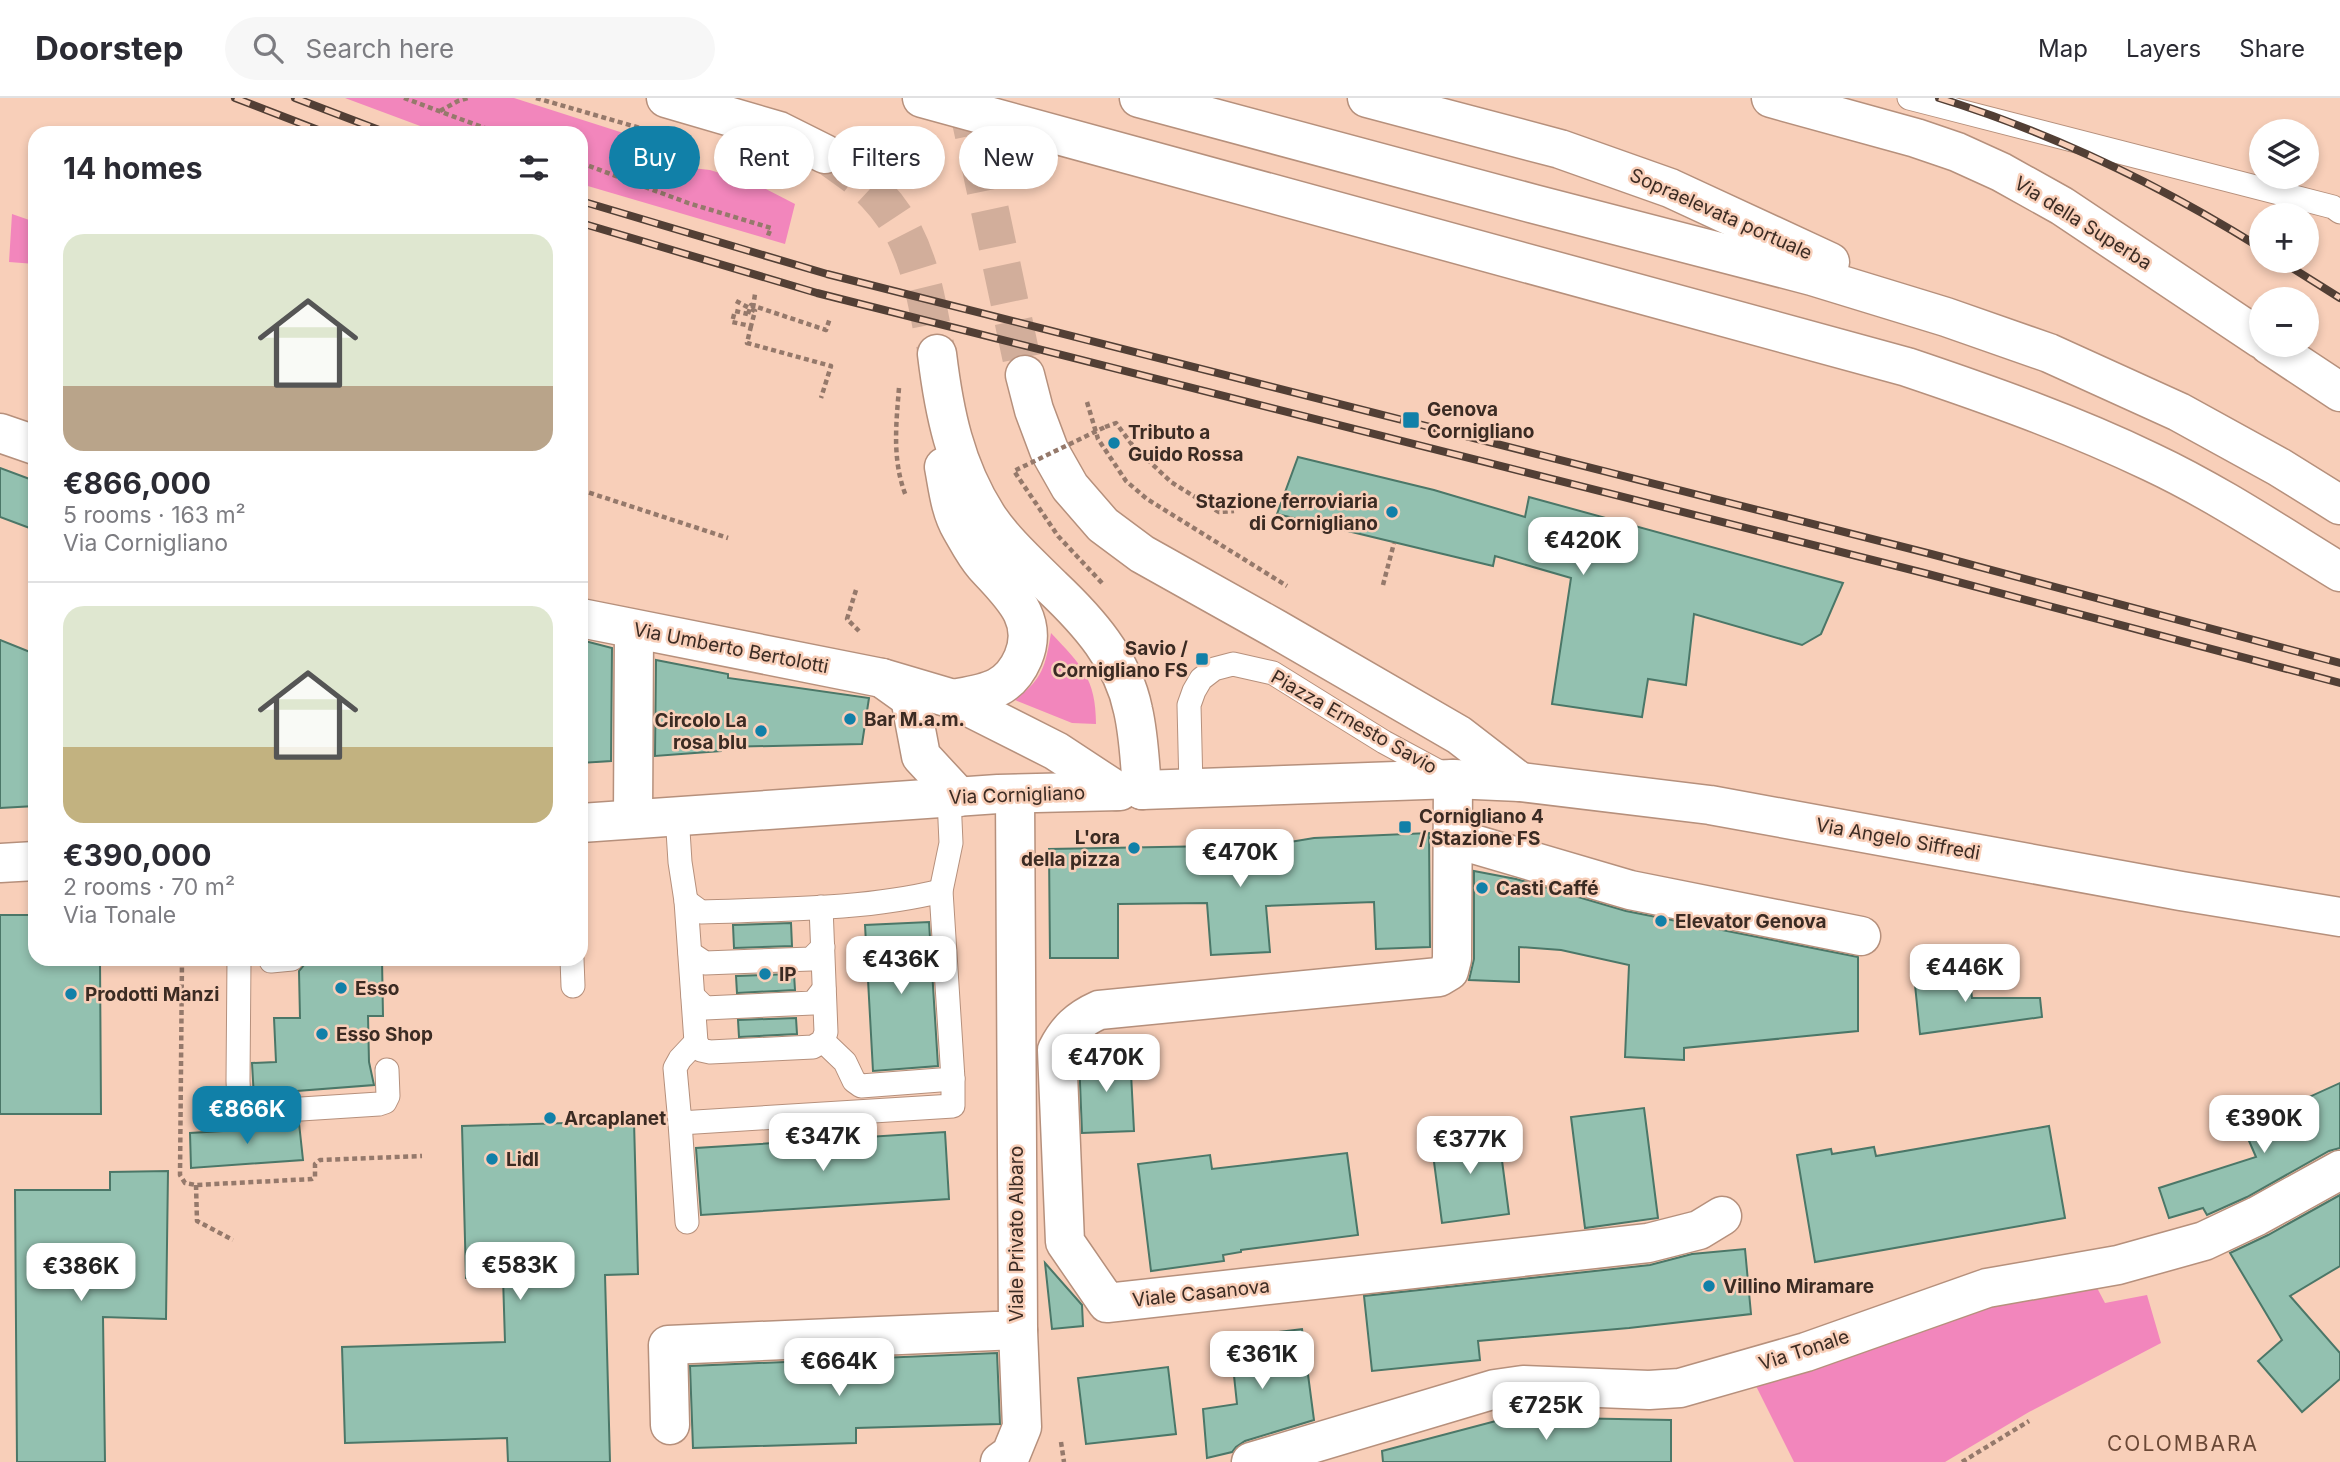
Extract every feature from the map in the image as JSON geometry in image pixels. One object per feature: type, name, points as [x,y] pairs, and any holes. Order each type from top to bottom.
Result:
[{"type":"main road","points":[[666,98],[779,131],[825,154]]},
{"type":"main road","points":[[922,98],[1907,367],[2029,408],[2152,462],[2251,517],[2340,572]]},
{"type":"main road","points":[[1139,98],[1812,276],[1945,317],[2049,353],[2179,412],[2279,467],[2340,505]]},
{"type":"main road","name":"Sopraelevata portuale","points":[[1367,98],[1560,149],[1670,188],[1945,317]]},
{"type":"main road","name":"Via della Superba","points":[[1771,98],[1916,138],[1958,152],[2001,172],[2062,206],[2249,331]]},
{"type":"main road","points":[[937,354],[943,402],[958,459],[988,518],[1029,564],[1078,612],[1103,642],[1121,673],[1133,707],[1139,741],[1129,790]]},
{"type":"main road","points":[[2287,357],[2340,392]]},
{"type":"main road","points":[[1026,375],[1034,410],[1049,450],[1070,487],[1103,525],[1142,555],[1459,735],[1520,782]]},
{"type":"main road","points":[[943,402],[941,445],[949,498],[959,527],[982,563],[1011,593],[1028,624],[1028,647],[1018,669],[1007,681],[992,691],[953,699]]},
{"type":"main road","points":[[0,433],[28,443]]},
{"type":"main road","name":"Via Umberto Bertolotti","points":[[588,619],[882,678],[953,699],[1129,790]]},
{"type":"main road","points":[[633,818],[634,630]]},
{"type":"main road","points":[[882,678],[910,698],[921,756],[954,797]]},
{"type":"main road","points":[[1453,779],[1453,838],[1630,890],[1861,936]]},
{"type":"main road","name":"Via Angelo Siffredi","points":[[1453,779],[1520,782],[1710,805],[2181,891],[2340,917]]},
{"type":"main road","name":"Via Cornigliano","points":[[588,822],[954,797],[1453,779]]},
{"type":"main road","name":"Viale Privato Albaro","points":[[670,1425],[668,1345],[1018,1330],[1015,794]]},
{"type":"main road","name":"Viale Casanova","points":[[1453,838],[1452,959],[1449,971],[1438,977],[1099,1010],[1086,1016],[1065,1035],[1057,1050],[1065,1242],[1107,1303],[1648,1243],[1699,1230],[1722,1216]]},
{"type":"main road","points":[[0,863],[28,861]]},
{"type":"main road","name":"Via Tonale","points":[[1251,1462],[1494,1389],[1523,1385],[1649,1390],[1680,1388],[1805,1352],[1987,1288],[2118,1265],[2204,1241],[2257,1216],[2340,1170]]},
{"type":"main road","points":[[1000,1462],[1011,1454],[1022,1427],[1018,1330]]},
{"type":"lane","points":[[1909,98],[2333,207],[2340,212]]},
{"type":"lane","name":"Piazza Ernesto Savio","points":[[1191,788],[1191,698],[1202,679],[1214,669],[1233,664],[1273,673],[1384,742],[1453,779]]},
{"type":"lane","points":[[681,1123],[953,1105],[941,891],[951,843],[954,797]]},
{"type":"lane","points":[[677,815],[696,1042],[701,1050],[710,1052],[813,1046],[823,1041],[826,1032],[821,906]]},
{"type":"lane","points":[[686,901],[701,912],[821,906],[906,898],[941,891]]},
{"type":"lane","points":[[690,953],[705,963],[811,959],[823,947]]},
{"type":"lane","points":[[239,966],[239,1101],[244,1110],[254,1112],[379,1104],[385,1102],[388,1096],[387,1070]]},
{"type":"lane","points":[[572,966],[573,986]]},
{"type":"lane","points":[[693,996],[705,1008],[813,1003],[824,989]]},
{"type":"lane","points":[[823,1041],[845,1062],[854,1081],[861,1086],[953,1080]]},
{"type":"lane","points":[[687,1222],[675,1068],[696,1042]]},
{"type":"path","points":[[404,98],[479,126]]},
{"type":"path","points":[[439,111],[458,100],[468,98]]},
{"type":"path","points":[[588,166],[688,203],[771,228],[767,238]]},
{"type":"path","points":[[751,326],[732,322],[735,311],[748,314],[755,294]]},
{"type":"path","points":[[736,301],[826,330],[830,318]]},
{"type":"path","points":[[752,307],[755,311],[747,343],[831,366],[821,398]]},
{"type":"path","points":[[1087,402],[1098,439],[1126,481],[1147,499],[1298,592]]},
{"type":"path","points":[[1102,583],[1058,536],[1014,471],[1116,423],[1133,446],[1171,482],[1219,512],[1234,511]]},
{"type":"path","points":[[588,492],[728,538]]},
{"type":"path","points":[[1383,585],[1394,542]]},
{"type":"path","points":[[856,590],[848,619],[867,639]]},
{"type":"path","points":[[181,966],[180,1175],[185,1183],[196,1185],[312,1179],[315,1177],[315,1164],[320,1160],[422,1156]]},
{"type":"path","points":[[196,1185],[197,1221],[233,1240]]},
{"type":"path","points":[[1962,1462],[2029,1421]]},
{"type":"shaded area","points":[[345,98],[514,98],[609,128],[609,189],[700,189],[700,169],[714,171],[714,189],[766,189],[795,204],[785,244],[588,186],[588,126],[420,126]]},
{"type":"shaded area","points":[[12,214],[28,220],[28,263],[9,262]]},
{"type":"shaded area","points":[[1051,633],[1071,654],[1090,683],[1096,724],[1072,723],[1015,700],[1032,685],[1041,671]]},
{"type":"shaded area","points":[[2095,1284],[2105,1303],[2147,1295],[2161,1343],[2029,1412],[1945,1462],[1794,1462],[1754,1382],[1994,1297]]},
{"type":"building","points":[[1298,457],[1434,490],[1525,517],[1529,497],[1843,583],[1821,634],[1802,645],[1694,614],[1686,685],[1648,679],[1642,717],[1552,704],[1571,578],[1495,556],[1493,566],[1277,514]]},
{"type":"building","points":[[0,468],[28,478],[28,527],[0,517]]},
{"type":"building","points":[[0,640],[28,651],[28,806],[0,808]]},
{"type":"building","points":[[588,642],[612,648],[611,761],[588,763]]},
{"type":"building","points":[[656,660],[728,674],[728,678],[869,698],[862,744],[722,747],[721,751],[655,756]]},
{"type":"building","points":[[1429,833],[1430,947],[1376,949],[1374,902],[1317,904],[1266,906],[1270,952],[1211,955],[1207,903],[1118,904],[1118,958],[1050,958],[1049,849],[1272,845],[1314,838]]},
{"type":"building","points":[[1474,871],[1516,879],[1626,911],[1858,957],[1858,1031],[1684,1048],[1684,1060],[1625,1057],[1629,965],[1561,950],[1519,947],[1519,982],[1469,980],[1474,959]]},
{"type":"building","points":[[0,915],[28,915],[28,966],[100,966],[101,1114],[0,1114]]},
{"type":"building","points":[[929,922],[938,1066],[873,1071],[865,925]]},
{"type":"building","points":[[791,923],[792,946],[734,948],[733,925]]},
{"type":"building","points":[[303,966],[382,966],[383,1016],[368,1016],[369,1062],[374,1085],[297,1091],[297,1095],[254,1098],[252,1063],[276,1062],[274,1018],[300,1018],[299,971]]},
{"type":"building","points":[[1969,970],[1972,998],[2040,998],[2042,1017],[1920,1034],[1914,975]]},
{"type":"building","points":[[794,974],[795,990],[737,993],[736,976]]},
{"type":"building","points":[[796,1018],[797,1034],[739,1037],[738,1020]]},
{"type":"building","points":[[1130,1054],[1134,1131],[1082,1133],[1079,1057]]},
{"type":"building","points":[[2340,1083],[2340,1148],[2329,1151],[2247,1197],[2207,1215],[2203,1208],[2169,1218],[2159,1188],[2256,1157],[2243,1127]]},
{"type":"building","points":[[1644,1108],[1658,1218],[1585,1228],[1571,1117]]},
{"type":"building","points":[[634,1121],[638,1274],[605,1275],[610,1462],[508,1462],[507,1438],[345,1443],[342,1347],[505,1342],[503,1277],[466,1278],[462,1126]]},
{"type":"building","points":[[299,1123],[303,1160],[191,1168],[190,1133],[257,1129],[257,1126]]},
{"type":"building","points":[[2049,1126],[2065,1218],[1815,1262],[1797,1155],[1831,1149],[1832,1154],[1874,1147],[1876,1156]]},
{"type":"building","points":[[1498,1130],[1509,1214],[1442,1223],[1431,1139]]},
{"type":"building","points":[[945,1132],[949,1199],[701,1215],[696,1148]]},
{"type":"building","points":[[1347,1153],[1358,1235],[1241,1250],[1223,1255],[1224,1261],[1151,1271],[1138,1164],[1210,1155],[1212,1169]]},
{"type":"building","points":[[168,1171],[166,1319],[103,1317],[105,1462],[17,1462],[15,1190],[110,1190],[110,1172]]},
{"type":"building","points":[[2340,1195],[2340,1266],[2290,1296],[2340,1353],[2340,1379],[2302,1412],[2258,1361],[2282,1340],[2230,1253]]},
{"type":"building","points":[[1745,1249],[1751,1314],[1478,1341],[1480,1360],[1372,1371],[1364,1296],[1650,1265],[1692,1254]]},
{"type":"building","points":[[1045,1263],[1082,1305],[1083,1326],[1052,1329]]},
{"type":"building","points":[[1302,1329],[1314,1420],[1245,1441],[1232,1452],[1207,1458],[1203,1409],[1237,1404],[1230,1338]]},
{"type":"building","points":[[997,1353],[1000,1424],[856,1428],[856,1443],[693,1448],[690,1366]]},
{"type":"building","points":[[1168,1367],[1176,1434],[1086,1444],[1078,1378]]},
{"type":"building","points":[[1511,1417],[1671,1420],[1671,1462],[1383,1462],[1382,1451]]},
{"type":"tunnel","points":[[966,98],[1025,375]]},
{"type":"tunnel","points":[[825,154],[876,194],[902,230],[924,290],[937,354]]},
{"type":"railway","points":[[235,98],[308,126]]},
{"type":"railway","points":[[295,98],[369,126]]},
{"type":"railway","points":[[1939,98],[2023,127],[2105,162],[2249,241]]},
{"type":"railway","points":[[588,203],[827,274],[1931,554],[2340,663]]},
{"type":"railway","points":[[588,225],[817,293],[1924,573],[2340,683]]},
{"type":"railway","points":[[2300,273],[2340,298]]},
{"type":"place","name":"Genova Cornigliano","points":[[1411,420]]},
{"type":"place","name":"Tributo a Guido Rossa","points":[[1114,443]]},
{"type":"place","name":"Stazione ferroviaria di Cornigliano","points":[[1392,512]]},
{"type":"place","name":"Savio / Cornigliano FS","points":[[1202,659]]},
{"type":"place","name":"Bar M.a.m.","points":[[850,719]]},
{"type":"place","name":"Circolo La rosa blu","points":[[761,731]]},
{"type":"place","name":"Cornigliano 4 / Stazione FS","points":[[1405,827]]},
{"type":"place","name":"L'ora della pizza","points":[[1134,848]]},
{"type":"place","name":"Casti Caffé","points":[[1482,888]]},
{"type":"place","name":"Elevator Genova","points":[[1661,921]]},
{"type":"place","name":"IP","points":[[765,974]]},
{"type":"place","name":"Esso","points":[[341,988]]},
{"type":"place","name":"Prodotti Manzi","points":[[71,994]]},
{"type":"place","name":"Esso Shop","points":[[322,1034]]},
{"type":"place","name":"Arcaplanet","points":[[550,1118]]},
{"type":"place","name":"Lidl","points":[[492,1159]]},
{"type":"place","name":"Villino Miramare","points":[[1709,1286]]},
{"type":"district","name":"COLOMBARA","points":[[2183,1443]]}]
